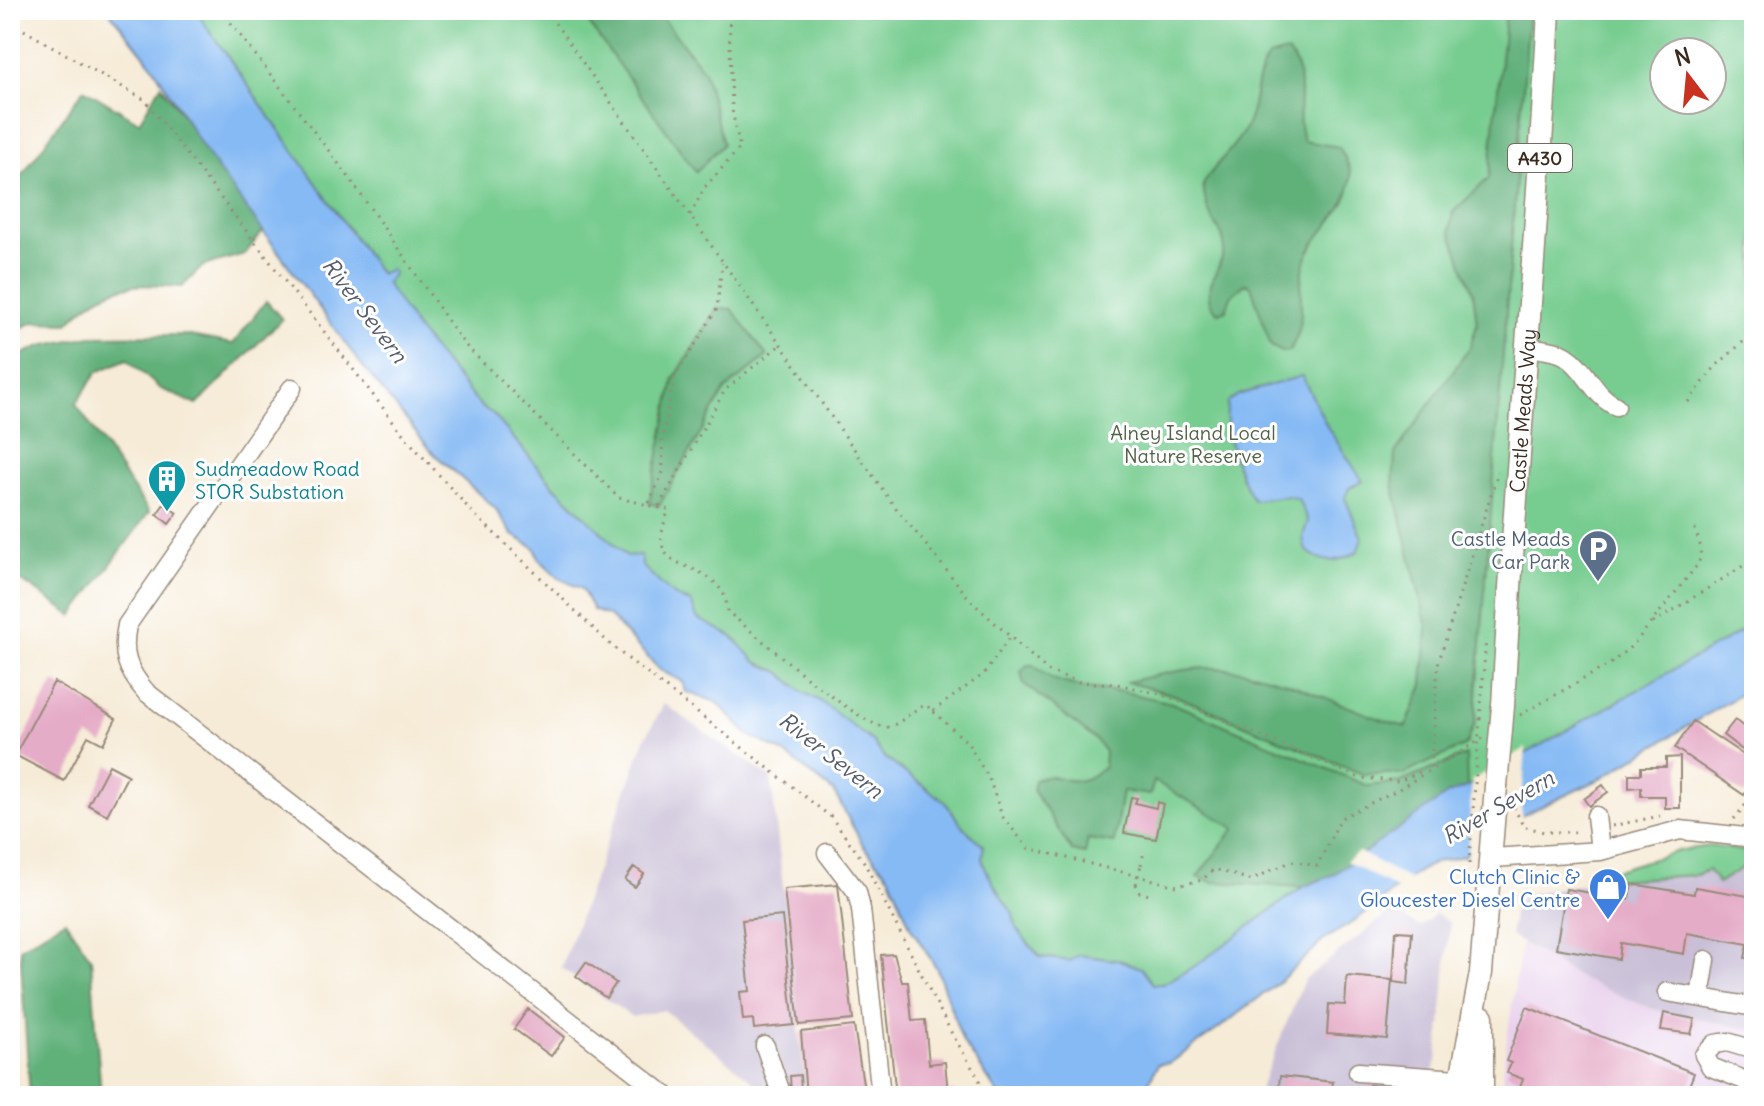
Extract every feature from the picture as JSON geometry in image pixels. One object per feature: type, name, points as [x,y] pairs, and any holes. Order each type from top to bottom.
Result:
[{"type":"main road","name":"Castle Meads Way","points":[[1491,856],[1510,712],[1514,484],[1529,347],[1549,10]]},
{"type":"main road","name":"A430","points":[[1482,1088],[1481,973],[1491,856]]},
{"type":"main road","points":[[1459,1088],[1481,973]]},
{"type":"street","points":[[1529,347],[1564,354],[1585,372],[1603,400],[1616,406]]},
{"type":"street","points":[[292,388],[127,625],[122,649],[131,675],[146,692],[266,789],[666,1096]]},
{"type":"street","points":[[1596,816],[1600,851]]},
{"type":"street","points":[[1491,856],[1600,851],[1680,830],[1754,838]]},
{"type":"street","points":[[827,853],[857,892],[861,909],[881,1096]]},
{"type":"street","points":[[1700,997],[1706,960]]},
{"type":"street","points":[[1667,992],[1754,1007]]},
{"type":"street","points":[[1754,1050],[1727,1042],[1715,1044],[1704,1055],[1711,1067],[1754,1084]]},
{"type":"street","points":[[765,1046],[782,1096]]},
{"type":"street","points":[[1358,1072],[1459,1088],[1482,1088]]},
{"type":"path","points":[[221,10],[348,176],[464,344],[619,498],[669,510],[659,541],[664,552],[707,578],[723,593],[728,612],[820,687],[873,725],[887,727],[926,705],[968,743],[990,781],[1002,816],[1028,848],[1177,886],[1202,880],[1214,869],[1251,880],[1292,861],[1317,866],[1341,818],[1399,789],[1494,731]]},
{"type":"path","points":[[546,10],[939,565],[973,603],[1048,671],[1079,682],[1117,684],[1164,695],[1360,778],[1399,781],[1431,767]]},
{"type":"path","points":[[690,215],[705,187],[740,148],[732,110],[729,10]]},
{"type":"path","points":[[10,22],[145,100],[407,439],[473,513],[613,647],[831,817],[864,862],[951,1032],[989,1096]]},
{"type":"path","points":[[649,503],[663,472],[662,439],[674,379],[717,309],[722,261]]},
{"type":"path","points":[[1688,402],[1715,367],[1754,332]]},
{"type":"path","points":[[659,506],[725,390],[781,345]]},
{"type":"path","points":[[1431,767],[1438,664],[1498,472]]},
{"type":"path","points":[[1650,625],[1673,590],[1699,563],[1701,548],[1694,526]]},
{"type":"path","points":[[1510,712],[1610,664],[1650,625],[1754,559]]},
{"type":"path","points":[[933,711],[953,700],[984,674],[1011,637]]},
{"type":"path","points":[[1469,864],[1480,719]]},
{"type":"path","points":[[1515,794],[1514,809],[1523,826],[1544,832]]},
{"type":"path","points":[[1731,822],[1754,794]]},
{"type":"path","points":[[1144,852],[1136,884],[1139,892],[1149,895]]},
{"type":"shaded area","points":[[664,704],[771,778],[806,1096],[745,1096],[754,1082],[664,1010],[632,1017],[561,968],[645,739]]},
{"type":"shaded area","points":[[1754,861],[1754,1030],[1652,1009],[1583,980],[1510,936],[1514,906],[1526,894],[1601,881],[1696,875],[1709,870],[1718,883]]},
{"type":"shaded area","points":[[1391,911],[1420,927],[1436,913],[1450,923],[1438,1056],[1428,1091],[1415,1090],[1414,1096],[1257,1096],[1304,980]]},
{"type":"shaded area","points":[[1521,944],[1583,980],[1652,1009],[1754,1030],[1754,1096],[1503,1096],[1504,1059]]},
{"type":"green space","name":"Alney Island Local Nature Reserve","points":[[195,10],[1754,10],[1754,628],[1747,628],[1332,875],[1303,887],[1198,964],[1163,984],[1153,985],[1122,961],[1079,955],[1070,961],[1040,957],[1017,930],[1012,911],[985,870],[981,857],[983,845],[963,827],[944,801],[885,758],[872,741],[801,691],[780,672],[756,662],[733,637],[697,619],[642,566],[641,555],[627,557],[554,486],[493,414],[481,407],[417,330]]},
{"type":"green space","points":[[579,10],[656,10],[704,71],[723,144],[696,172]]},
{"type":"green space","points":[[1506,10],[1529,10],[1475,723],[1466,745],[1404,774],[1362,774],[1174,695],[1127,682],[1191,669],[1237,670],[1286,683],[1406,727],[1423,685],[1427,627],[1393,484],[1395,453],[1470,347],[1477,323],[1473,292],[1450,231],[1453,212],[1489,178]]},
{"type":"green space","points":[[1287,52],[1298,71],[1304,141],[1339,147],[1351,176],[1345,200],[1316,240],[1305,262],[1299,329],[1289,351],[1282,352],[1271,346],[1251,286],[1246,283],[1231,296],[1226,310],[1219,313],[1212,306],[1209,291],[1224,244],[1207,206],[1203,185],[1245,129],[1259,75],[1268,57]]},
{"type":"green space","points":[[161,85],[264,230],[245,254],[203,266],[182,287],[148,285],[120,288],[95,300],[68,323],[34,322],[10,333],[10,192],[84,89],[139,122]]},
{"type":"green space","points":[[266,301],[282,319],[197,405],[159,388],[127,359],[97,372],[76,404],[149,512],[73,616],[10,573],[10,360],[41,346],[91,336],[185,335],[233,344]]},
{"type":"green space","points":[[717,309],[732,309],[767,356],[725,390],[659,506],[649,503],[674,379]]},
{"type":"green space","points":[[1027,665],[1033,665],[1052,679],[1083,688],[1124,692],[1172,703],[1368,786],[1401,782],[1466,755],[1467,787],[1332,875],[1303,887],[1213,882],[1197,877],[1235,828],[1154,781],[1150,795],[1122,791],[1114,843],[1088,839],[1085,854],[1072,851],[1033,790],[1034,780],[1051,777],[1083,780],[1104,767],[1105,752],[1096,740],[1024,684],[1021,672]]},
{"type":"green space","points":[[1710,846],[1754,852],[1754,861],[1718,883],[1708,870],[1696,875],[1601,881],[1600,875],[1682,850]]},
{"type":"green space","points":[[65,920],[91,958],[101,1096],[30,1096],[20,948]]},
{"type":"water","name":"River Severn","points":[[108,10],[195,10],[380,274],[391,269],[393,274],[386,283],[417,330],[481,407],[493,414],[554,486],[627,557],[641,555],[642,566],[664,587],[676,597],[691,602],[697,618],[733,637],[756,662],[780,672],[801,691],[820,701],[872,741],[885,758],[944,801],[963,827],[983,845],[982,858],[990,877],[1012,911],[1017,930],[1040,957],[1070,961],[1079,955],[1122,961],[1141,968],[1153,984],[1163,984],[1198,964],[1303,887],[1332,875],[1448,794],[1467,787],[1747,628],[1754,628],[1754,686],[1598,780],[1525,814],[1463,856],[1436,862],[1419,871],[1352,923],[1326,938],[1278,983],[1218,1029],[1170,1063],[1158,1064],[1142,1096],[1000,1096],[963,1042],[937,969],[911,928],[890,877],[864,847],[834,792],[784,753],[747,734],[717,702],[686,692],[683,682],[660,670],[609,616],[593,610],[582,589],[559,578],[539,559],[535,548],[513,535],[495,508],[433,453],[359,362],[208,156],[153,66]]},
{"type":"water","points":[[1302,376],[1328,428],[1363,481],[1349,488],[1345,498],[1362,538],[1357,552],[1336,560],[1317,558],[1305,549],[1303,536],[1308,521],[1298,499],[1287,496],[1253,500],[1229,439],[1228,402],[1238,395]]},
{"type":"pier","points":[[1526,748],[1523,820],[1467,858],[1472,780]]},
{"type":"pier","points":[[1359,852],[1412,881],[1400,891],[1346,861]]},
{"type":"building","name":"Sudmeadow Road STOR Substation","points":[[164,504],[177,513],[169,524],[157,514]]},
{"type":"building","points":[[54,682],[116,719],[103,744],[88,736],[64,781],[15,755]]},
{"type":"building","points":[[1735,720],[1754,735],[1754,759],[1723,735]]},
{"type":"building","points":[[1693,721],[1754,762],[1754,781],[1744,795],[1675,748]]},
{"type":"building","points":[[1680,757],[1680,808],[1665,808],[1665,796],[1641,796],[1641,787],[1629,788],[1629,774],[1641,774],[1641,767],[1666,767],[1666,758]]},
{"type":"building","points":[[109,765],[128,775],[107,815],[88,805]]},
{"type":"building","points":[[1603,785],[1608,792],[1589,806],[1584,799]]},
{"type":"building","points":[[1131,797],[1137,798],[1135,803],[1156,808],[1157,802],[1163,804],[1156,839],[1124,833]]},
{"type":"building","points":[[634,867],[644,874],[635,887],[625,880]]},
{"type":"building","points":[[838,884],[853,1020],[799,1025],[784,889]]},
{"type":"building","points":[[1632,884],[1694,894],[1695,887],[1754,897],[1754,959],[1745,958],[1748,944],[1687,933],[1684,954],[1621,943],[1619,959],[1556,948],[1566,889],[1629,899]]},
{"type":"building","points":[[782,916],[794,1025],[754,1029],[753,1019],[743,1020],[740,992],[750,991],[742,920]]},
{"type":"building","points":[[1396,931],[1412,932],[1408,984],[1393,982]]},
{"type":"building","points":[[894,954],[902,982],[908,982],[912,1021],[925,1020],[929,1064],[945,1062],[948,1092],[954,1091],[955,1096],[896,1096],[881,955]]},
{"type":"building","points":[[586,962],[616,983],[606,998],[576,976]]},
{"type":"building","points":[[1347,976],[1392,980],[1387,1039],[1327,1034],[1329,1004],[1345,1005]]},
{"type":"building","points":[[1527,1007],[1694,1073],[1687,1091],[1698,1096],[1517,1096],[1523,1079],[1507,1073],[1511,1063],[1506,1061]]},
{"type":"building","points":[[528,1009],[565,1037],[551,1056],[514,1029]]},
{"type":"building","points":[[1664,1013],[1695,1019],[1691,1034],[1661,1030]]},
{"type":"building","points":[[854,1026],[865,1096],[806,1096],[801,1032]]},
{"type":"building","points":[[800,1075],[801,1090],[791,1091],[790,1076]]},
{"type":"building","points":[[1280,1076],[1333,1082],[1331,1096],[1278,1096]]},
{"type":"building","points":[[1369,1085],[1405,1089],[1405,1096],[1367,1096]]},
{"type":"building","points":[[1703,1086],[1728,1096],[1699,1096]]},
{"type":"place","name":"Sudmeadow Road STOR Substation","points":[[167,513]]},
{"type":"place","name":"Castle Meads Car Park","points":[[1598,583]]},
{"type":"place","name":"Clutch Clinic & Gloucester Diesel Centre","points":[[1608,921]]}]
